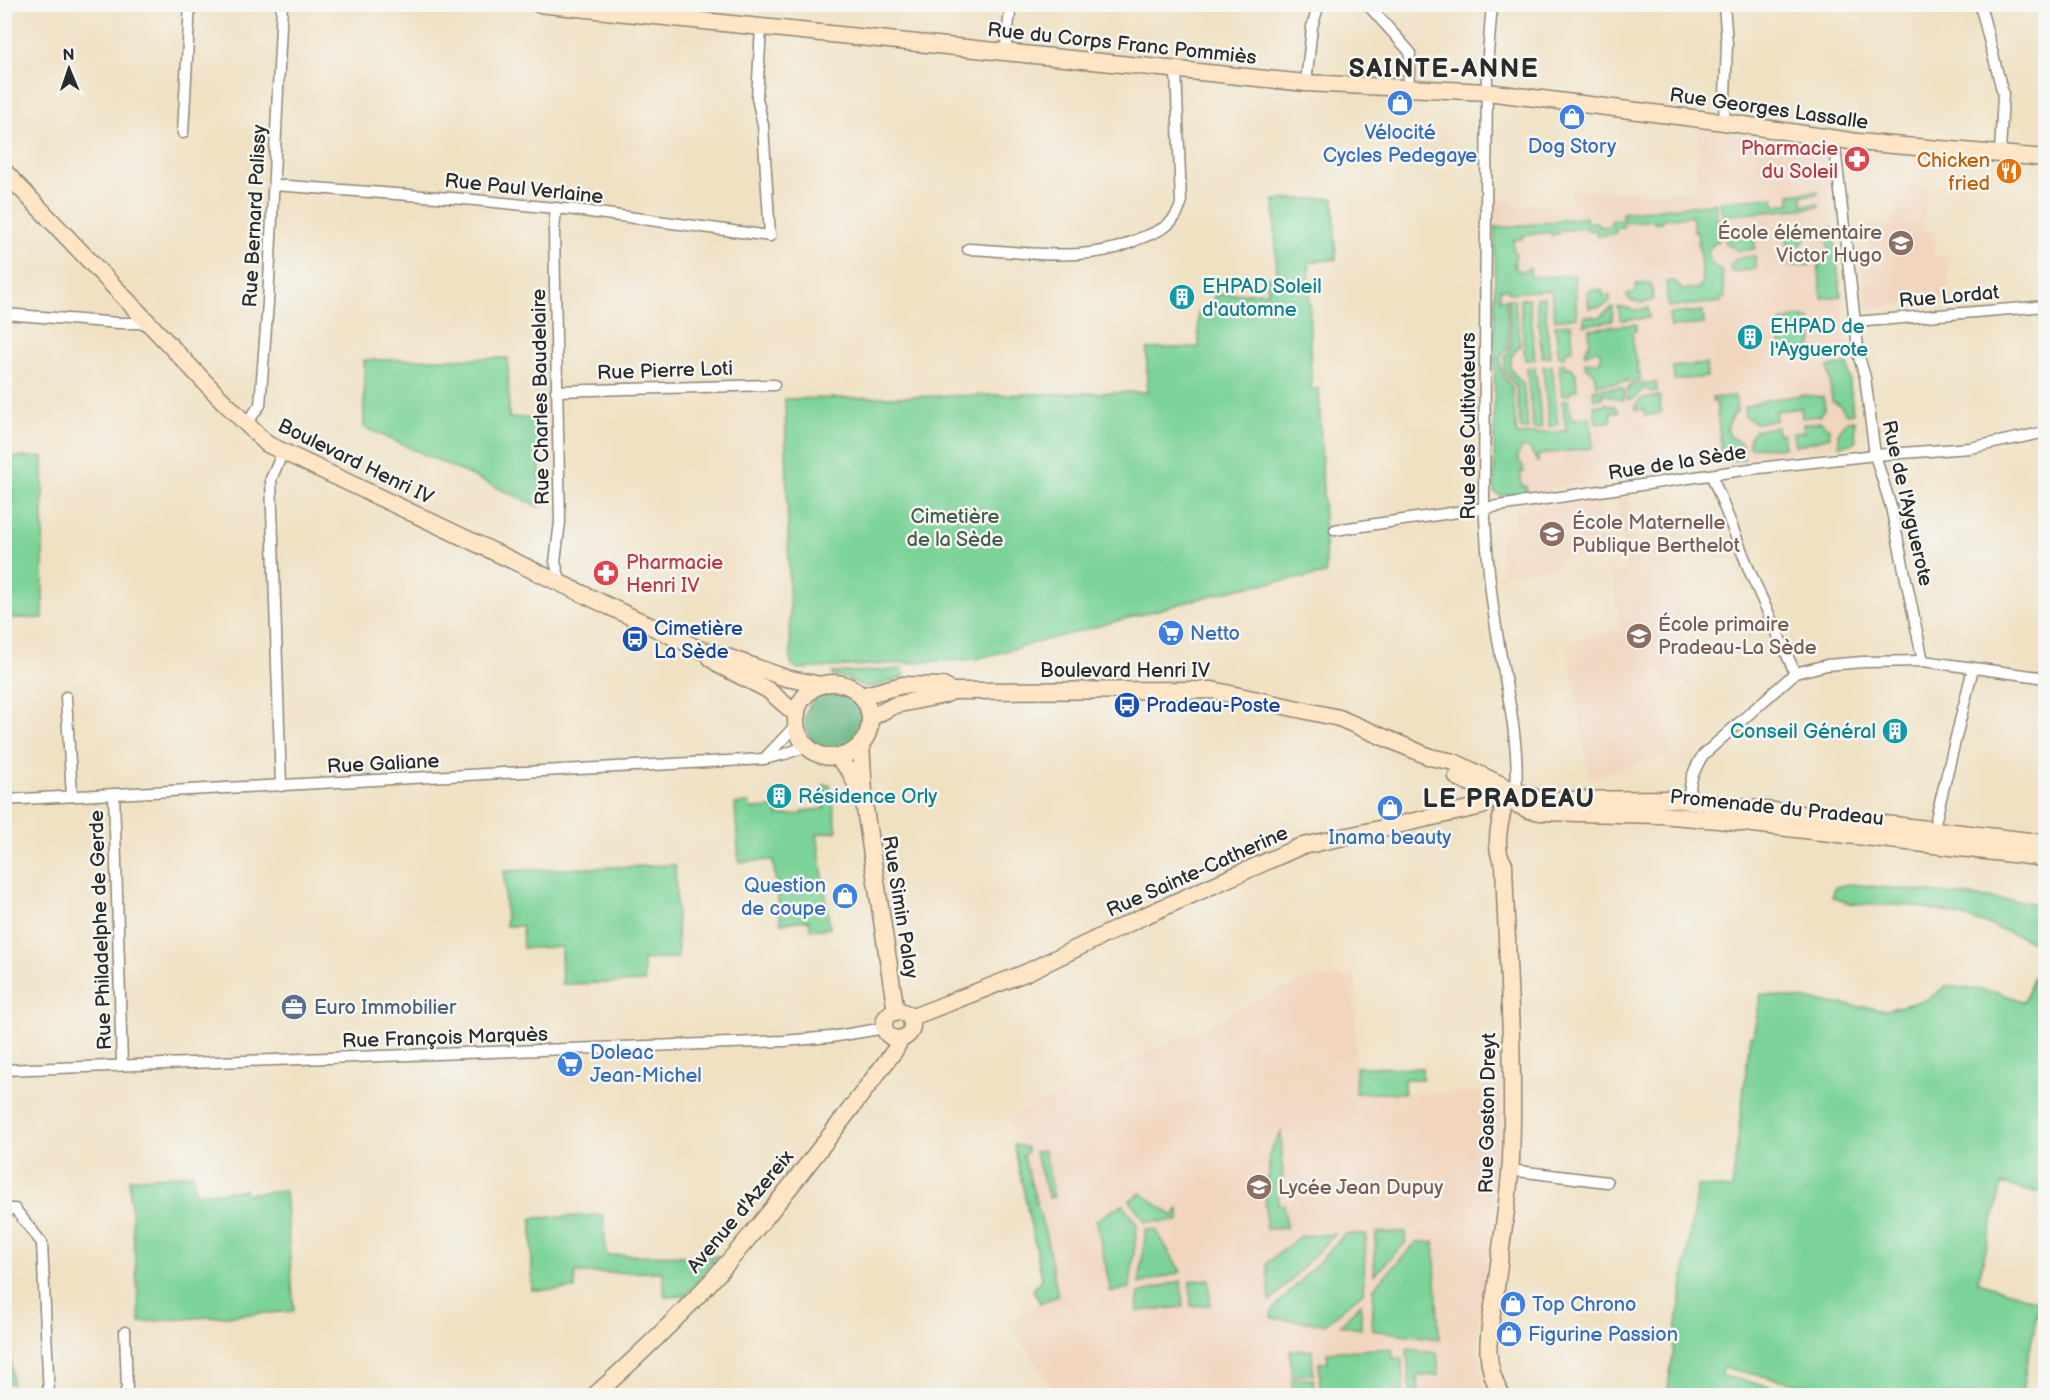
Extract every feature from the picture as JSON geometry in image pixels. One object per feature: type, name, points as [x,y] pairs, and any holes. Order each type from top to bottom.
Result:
[{"type":"street","points":[[183,133],[190,4]]},
{"type":"street","name":"Rue Bernard Palissy","points":[[246,424],[260,405],[268,302],[282,4]]},
{"type":"street","points":[[1005,53],[1011,4]]},
{"type":"street","points":[[1306,83],[1312,27],[1319,4]]},
{"type":"street","points":[[1367,4],[1410,52],[1408,89]]},
{"type":"street","name":"Rue des Cultivateurs","points":[[1492,4],[1487,92],[1485,508],[1494,614],[1514,736],[1517,770],[1508,795]]},
{"type":"street","points":[[1724,4],[1727,65],[1724,122]]},
{"type":"street","points":[[1980,4],[2003,94],[2000,154]]},
{"type":"street","name":"Rue du Corps Franc Pommiès","points":[[545,5],[1306,83],[1487,92]]},
{"type":"street","name":"Rue Paul Verlaine","points":[[274,185],[464,199],[770,236],[763,125],[757,98],[761,27]]},
{"type":"street","points":[[968,249],[1072,255],[1094,252],[1117,248],[1152,234],[1174,220],[1181,204],[1176,69]]},
{"type":"street","name":"Rue Georges Lassalle","points":[[1487,92],[1724,122],[1834,139],[1922,149],[2046,158]]},
{"type":"street","name":"Rue de l'Ayguerote","points":[[1834,139],[1855,322],[1875,455],[1891,507],[1923,661]]},
{"type":"street","name":"Boulevard Henri IV","points":[[4,171],[267,444],[701,650],[786,678],[821,685]]},
{"type":"street","name":"Rue Charles Baudelaire","points":[[556,209],[554,230],[556,392],[560,522],[555,562],[561,583]]},
{"type":"street","name":"Rue Lordat","points":[[1855,322],[2046,306]]},
{"type":"street","points":[[4,314],[119,323],[149,323]]},
{"type":"street","name":"Rue Pierre Loti","points":[[556,392],[774,385]]},
{"type":"street","name":"Rue de la Sède","points":[[1335,530],[1750,469],[1875,455],[1970,448],[2046,432]]},
{"type":"street","points":[[281,786],[271,478],[283,452]]},
{"type":"street","points":[[1712,476],[1750,572],[1795,673]]},
{"type":"street","name":"Boulevard Henri IV","points":[[701,650],[721,666],[768,690],[797,719]]},
{"type":"street","points":[[1689,801],[1689,783],[1703,755],[1795,673],[1841,663],[1923,661],[2046,678]]},
{"type":"street","points":[[1919,843],[1930,838],[1935,830],[1973,668]]},
{"type":"street","points":[[832,683],[843,684],[861,696],[870,718],[866,736],[861,744],[854,750],[837,757],[826,756],[807,746],[800,736],[797,719],[799,705],[805,697],[821,685],[832,683]]},
{"type":"street","name":"Boulevard Henri IV","points":[[861,696],[903,685],[943,686],[952,691]]},
{"type":"street","name":"Boulevard Henri IV","points":[[870,718],[895,705],[944,695],[952,691],[1212,690],[1339,718],[1430,757],[1452,774],[1508,795]]},
{"type":"street","points":[[66,697],[72,796]]},
{"type":"street","points":[[764,759],[797,719]]},
{"type":"street","name":"Rue Simin Palay","points":[[861,744],[865,809],[903,1015]]},
{"type":"street","name":"Rue Galiane","points":[[4,800],[764,759],[807,746]]},
{"type":"street","name":"Rue Simin Palay","points":[[837,757],[850,771],[865,809]]},
{"type":"street","name":"Rue Philadelphe de Gerde","points":[[114,794],[122,1065]]},
{"type":"street","name":"Promenade du Pradeau","points":[[1508,795],[1542,800],[1673,799],[2046,843]]},
{"type":"street","name":"Promenade du Pradeau","points":[[1508,795],[1529,810],[1540,812],[1718,819],[2046,858]]},
{"type":"street","name":"Rue Gaston Dreyt","points":[[1502,1395],[1495,1382],[1491,1366],[1488,1329],[1496,1287],[1510,1170],[1511,1085],[1504,864],[1499,857],[1498,843],[1501,812],[1508,795]]},
{"type":"street","name":"Rue Sainte-Catherine","points":[[903,1015],[1025,973],[1144,916],[1299,847],[1455,813],[1482,806],[1508,795]]},
{"type":"street","points":[[903,1015],[912,1028],[910,1032],[901,1038],[891,1036],[885,1028],[887,1017],[903,1015]]},
{"type":"street","name":"Rue François Marquès","points":[[4,1070],[784,1041],[831,1037],[885,1028]]},
{"type":"street","name":"Avenue d'Azereix","points":[[594,1395],[639,1355],[734,1255],[847,1113],[895,1050],[901,1038]]},
{"type":"street","points":[[1510,1170],[1606,1182]]},
{"type":"street","points":[[4,1209],[15,1209],[42,1243],[49,1395]]},
{"type":"street","points":[[124,1395],[127,1388],[125,1332]]},
{"type":"shaded area","points":[[1698,128],[1821,147],[1826,152],[1856,441],[1839,446],[1501,496],[1494,492],[1495,200],[1514,201],[1514,206],[1572,204],[1572,191],[1694,192]]},
{"type":"shaded area","name":"École élémentaire Victor Hugo","points":[[1898,184],[1928,186],[1924,229],[1936,230],[1934,256],[1949,256],[1948,300],[1870,308],[1866,303],[1860,252],[1868,251],[1868,225],[1890,226],[1891,217],[1897,217],[1898,206],[1895,206]]},
{"type":"shaded area","name":"École primaire Pradeau-La Sède","points":[[1630,495],[1637,551],[1670,547],[1691,686],[1687,686],[1685,681],[1664,684],[1661,669],[1653,671],[1671,754],[1589,778],[1567,641],[1620,631],[1612,573],[1626,571],[1617,498]]},
{"type":"shaded area","name":"École Maternelle Publique Berthelot","points":[[1598,501],[1605,554],[1557,560],[1558,567],[1503,573],[1500,538],[1516,520],[1515,511]]},
{"type":"shaded area","name":"Lycée Jean Dupuy","points":[[1308,977],[1355,977],[1356,1093],[1499,1093],[1500,1146],[1477,1341],[1484,1389],[1488,1395],[1059,1395],[1007,1323],[1046,1299],[1009,1118]]},
{"type":"green space","points":[[1818,191],[1818,194],[1802,196],[1803,205],[1819,204],[1819,207],[1722,216],[1721,201],[1773,197],[1774,205],[1790,204],[1790,194]]},
{"type":"green space","name":"Cimetière de la Sède","points":[[1334,198],[1336,259],[1309,262],[1311,389],[1319,389],[1326,574],[1243,587],[976,659],[797,669],[791,664],[785,399],[1147,392],[1147,349],[1199,347],[1198,312],[1212,303],[1215,295],[1268,292],[1267,277],[1277,276],[1274,200]]},
{"type":"green space","points":[[1716,203],[1719,240],[1710,248],[1708,256],[1713,265],[1722,272],[1725,298],[1721,298],[1721,302],[1668,307],[1666,282],[1675,281],[1682,290],[1700,288],[1700,284],[1703,283],[1697,231],[1694,231],[1693,219],[1690,216],[1662,219],[1661,222],[1654,223],[1653,220],[1623,223],[1623,227],[1615,228],[1616,233],[1597,236],[1596,230],[1588,231],[1587,228],[1558,231],[1558,234],[1551,235],[1550,232],[1522,236],[1522,239],[1513,240],[1514,253],[1516,253],[1514,265],[1518,271],[1530,268],[1531,277],[1574,275],[1577,317],[1555,320],[1551,290],[1509,293],[1509,289],[1500,289],[1500,300],[1506,299],[1509,345],[1501,356],[1500,363],[1502,372],[1512,388],[1517,435],[1566,431],[1562,400],[1568,400],[1571,419],[1590,417],[1593,448],[1538,455],[1538,462],[1529,448],[1522,448],[1517,456],[1524,472],[1520,472],[1522,486],[1526,486],[1527,492],[1501,496],[1494,492],[1495,227],[1512,227],[1586,217],[1587,223],[1596,222],[1601,227],[1610,226],[1612,220],[1623,219],[1622,213]]},
{"type":"green space","points":[[1833,227],[1841,296],[1822,298],[1818,262],[1823,260],[1829,251],[1828,240],[1820,233],[1814,232],[1813,229]]},
{"type":"green space","points":[[1806,230],[1806,237],[1801,245],[1788,246],[1786,232]]},
{"type":"green space","points":[[1754,236],[1755,249],[1737,251],[1734,247],[1726,245],[1725,238]]},
{"type":"green space","points":[[1802,252],[1804,256],[1810,258],[1810,265],[1789,266],[1788,253]]},
{"type":"green space","points":[[1755,256],[1756,269],[1731,272],[1730,265],[1736,258]]},
{"type":"green space","points":[[1651,283],[1653,300],[1643,303],[1629,300],[1627,294],[1636,292],[1636,284]]},
{"type":"green space","points":[[1602,289],[1603,296],[1610,295],[1610,301],[1603,306],[1589,308],[1587,291]]},
{"type":"green space","points":[[1544,297],[1550,357],[1542,357],[1536,298]]},
{"type":"green space","points":[[1529,298],[1535,359],[1525,360],[1520,299]]},
{"type":"green space","points":[[1508,299],[1514,299],[1520,345],[1511,357],[1510,364],[1511,370],[1523,384],[1528,429],[1521,429],[1516,387],[1504,370],[1505,357],[1512,345]]},
{"type":"green space","points":[[1613,307],[1612,321],[1584,325],[1584,316],[1599,317]]},
{"type":"green space","points":[[1618,307],[1629,308],[1633,311],[1648,308],[1649,318],[1621,320]]},
{"type":"green space","points":[[1703,311],[1704,324],[1671,327],[1669,314]]},
{"type":"green space","points":[[1797,317],[1810,319],[1813,333],[1812,346],[1800,351],[1783,350],[1778,336],[1780,322]]},
{"type":"green space","points":[[1571,324],[1572,350],[1565,351],[1564,357],[1559,357],[1555,325]]},
{"type":"green space","points":[[1636,324],[1636,331],[1632,332],[1633,348],[1638,363],[1636,372],[1640,372],[1640,380],[1596,385],[1594,373],[1585,366],[1585,362],[1598,363],[1602,357],[1599,351],[1595,350],[1585,355],[1584,351],[1590,343],[1589,329]]},
{"type":"green space","points":[[508,358],[509,418],[540,418],[540,507],[364,427],[364,360]]},
{"type":"green space","points":[[1559,364],[1565,364],[1566,369],[1571,367],[1576,374],[1577,390],[1570,391],[1570,395],[1562,395]]},
{"type":"green space","points":[[1706,364],[1707,377],[1674,380],[1673,367]]},
{"type":"green space","points":[[1848,364],[1853,413],[1846,414],[1841,406],[1832,401],[1828,367]]},
{"type":"green space","points":[[1552,366],[1558,425],[1549,426],[1543,367]]},
{"type":"green space","points":[[1535,367],[1542,428],[1533,429],[1527,368]]},
{"type":"green space","points":[[1656,382],[1657,391],[1650,392],[1649,389],[1643,389],[1635,398],[1628,400],[1627,391],[1630,385]]},
{"type":"green space","points":[[1620,387],[1624,390],[1624,400],[1605,394],[1602,394],[1603,398],[1594,399],[1593,390]]},
{"type":"green space","points":[[1801,395],[1823,397],[1825,407],[1819,416],[1802,418],[1801,408],[1775,411],[1776,420],[1755,423],[1745,416],[1745,407],[1767,400]]},
{"type":"green space","points":[[1659,396],[1661,413],[1645,416],[1644,409],[1636,410],[1635,405],[1642,399]]},
{"type":"green space","points":[[1735,396],[1737,411],[1727,428],[1730,437],[1741,443],[1744,459],[1723,462],[1716,402],[1712,402],[1712,398]]},
{"type":"green space","points":[[1606,404],[1616,407],[1619,412],[1611,413],[1611,421],[1596,423],[1594,406]]},
{"type":"green space","points":[[1854,420],[1856,441],[1839,446],[1838,433],[1847,421]]},
{"type":"green space","points":[[1821,422],[1829,428],[1830,437],[1795,446],[1793,433],[1804,432],[1803,424]]},
{"type":"green space","points":[[1777,427],[1777,434],[1783,434],[1784,448],[1749,447],[1749,438],[1755,430]]},
{"type":"green space","points":[[5,457],[43,457],[43,618],[5,618],[5,536],[11,535],[11,488],[5,487]]},
{"type":"green space","points":[[902,669],[905,676],[871,687],[862,686],[844,677],[833,676],[832,673]]},
{"type":"green space","points":[[835,691],[852,696],[860,704],[865,721],[860,738],[852,746],[835,751],[818,746],[810,738],[805,721],[810,704],[818,696]]},
{"type":"green space","points":[[823,785],[830,785],[837,831],[817,834],[830,928],[811,930],[809,920],[781,923],[773,860],[739,862],[735,804],[749,803],[750,809],[777,808],[778,816],[803,814],[803,811],[824,809]]},
{"type":"green space","points":[[675,865],[678,958],[643,960],[644,982],[562,984],[561,947],[523,948],[522,926],[506,926],[504,871]]},
{"type":"green space","points":[[1849,884],[2045,904],[2045,1191],[2033,1192],[2002,1184],[1978,1282],[2037,1301],[2039,1304],[2021,1395],[1856,1395],[1723,1368],[1722,1376],[1811,1395],[1667,1395],[1697,1186],[1732,1189],[1750,1036],[1753,1036],[1761,994],[1887,1010],[1928,999],[1946,986],[1998,992],[2024,1002],[2042,956],[2036,943],[1961,916],[1913,906],[1851,903],[1832,897],[1835,887]]},
{"type":"green space","points":[[1356,1067],[1422,1068],[1422,1079],[1404,1079],[1404,1093],[1355,1093]]},
{"type":"green space","points":[[1281,1132],[1283,1178],[1277,1179],[1278,1205],[1284,1205],[1286,1228],[1266,1229],[1265,1178],[1269,1177],[1269,1154]]},
{"type":"green space","points":[[1014,1145],[1026,1147],[1028,1152],[1023,1155],[1046,1236],[1058,1296],[1040,1303],[1033,1290],[1042,1278]]},
{"type":"green space","points":[[1044,1150],[1054,1197],[1049,1198],[1035,1152]]},
{"type":"green space","points":[[193,1174],[195,1194],[245,1190],[246,1194],[285,1191],[294,1311],[140,1322],[129,1179]]},
{"type":"green space","points":[[1141,1193],[1173,1216],[1179,1209],[1179,1221],[1145,1222],[1130,1200]]},
{"type":"green space","points":[[1123,1204],[1137,1225],[1130,1288],[1111,1292],[1096,1220]]},
{"type":"green space","points":[[603,1215],[606,1255],[718,1256],[685,1296],[665,1296],[663,1272],[575,1273],[575,1289],[532,1290],[532,1218]]},
{"type":"green space","points":[[1146,1229],[1156,1230],[1181,1272],[1139,1284]]},
{"type":"green space","points":[[1406,1232],[1405,1243],[1374,1275],[1376,1233]]},
{"type":"green space","points":[[1334,1234],[1270,1302],[1267,1263],[1300,1236]]},
{"type":"green space","points":[[1345,1234],[1366,1234],[1363,1292],[1325,1324],[1272,1318],[1272,1311]]},
{"type":"green space","points":[[1417,1242],[1434,1242],[1439,1339],[1372,1330],[1374,1287]]},
{"type":"green space","points":[[5,1244],[7,1244],[12,1384],[5,1382]]},
{"type":"green space","points":[[1209,1279],[1210,1305],[1191,1306],[1190,1281]]},
{"type":"green space","points":[[1181,1281],[1183,1307],[1137,1311],[1139,1293]]},
{"type":"green space","points":[[1361,1303],[1361,1329],[1340,1325]]},
{"type":"green space","points":[[1392,1348],[1393,1358],[1402,1358],[1403,1395],[1321,1395],[1319,1363],[1328,1362],[1327,1352]]},
{"type":"green space","points":[[1407,1349],[1437,1353],[1439,1375],[1417,1376],[1419,1395],[1410,1395]]},
{"type":"green space","points":[[1312,1350],[1313,1374],[1292,1376],[1290,1351]]},
{"type":"green space","points":[[1292,1379],[1313,1379],[1315,1395],[1293,1395]]},
{"type":"place","name":"Vélocité Cycles Pedegaye","points":[[1400,103]]},
{"type":"place","name":"Dog Story","points":[[1572,117]]},
{"type":"place","name":"Pharmacie du Soleil","points":[[1857,159]]},
{"type":"place","name":"Chicken fried","points":[[2009,171]]},
{"type":"place","name":"École élémentaire Victor Hugo","points":[[1901,243]]},
{"type":"place","name":"EHPAD Soleil d'automne","points":[[1182,297]]},
{"type":"place","name":"EHPAD de l'Ayguerote","points":[[1750,337]]},
{"type":"place","name":"École Maternelle Publique Berthelot","points":[[1552,534]]},
{"type":"place","name":"Pharmacie Henri IV","points":[[606,573]]},
{"type":"place","name":"Netto","points":[[1171,633]]},
{"type":"place","name":"École primaire Pradeau-La Sède","points":[[1639,636]]},
{"type":"place","name":"Cimetière La Sède","points":[[635,639]]},
{"type":"place","name":"Pradeau-Poste","points":[[1127,705]]},
{"type":"place","name":"Conseil Général","points":[[1895,731]]},
{"type":"place","name":"Résidence Orly","points":[[779,796]]},
{"type":"place","name":"Inama beauty","points":[[1390,808]]},
{"type":"place","name":"Question de coupe","points":[[845,896]]},
{"type":"place","name":"Euro Immobilier","points":[[294,1007]]},
{"type":"place","name":"Doleac Jean-Michel","points":[[570,1064]]},
{"type":"place","name":"Lycée Jean Dupuy","points":[[1259,1187]]},
{"type":"place","name":"Top Chrono","points":[[1513,1304]]},
{"type":"place","name":"Figurine Passion","points":[[1509,1334]]},
{"type":"district","name":"SAINTE-ANNE","points":[[1444,68]]},
{"type":"district","name":"LE PRADEAU","points":[[1509,798]]}]
